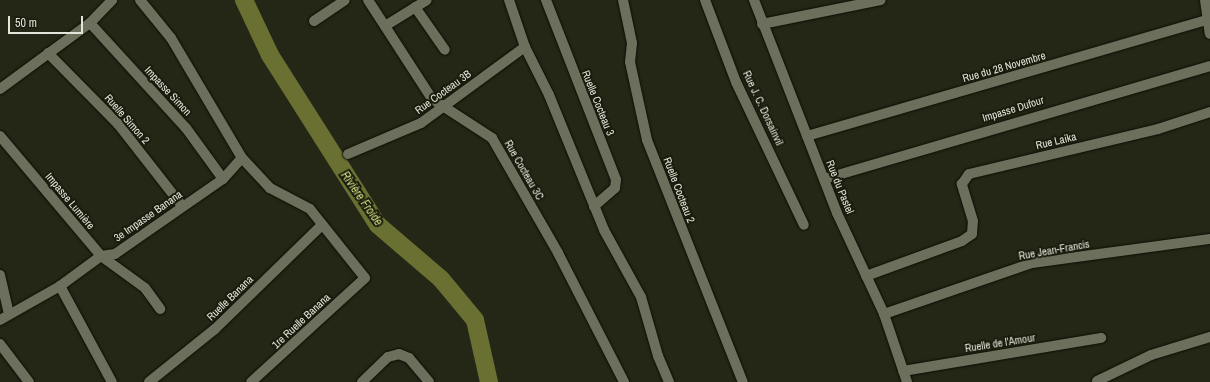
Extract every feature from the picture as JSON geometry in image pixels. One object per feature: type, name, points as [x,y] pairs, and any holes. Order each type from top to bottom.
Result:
[{"type":"street","points":[[0,89],[90,24],[112,0]]},
{"type":"street","points":[[140,0],[170,38],[242,158],[270,188],[310,209],[322,225]]},
{"type":"street","points":[[314,22],[346,0]]},
{"type":"street","name":"Rue Cocteau 3C","points":[[368,0],[432,99],[492,138],[558,253],[624,382]]},
{"type":"street","points":[[385,26],[427,0]]},
{"type":"street","points":[[509,0],[525,47],[549,96],[594,206],[641,297],[658,356],[669,382]]},
{"type":"street","name":"Ruelle Cocteau 3","points":[[546,0],[616,180],[615,188],[594,206]]},
{"type":"street","name":"Ruelle Cocteau 2","points":[[623,0],[632,43],[630,62],[647,140],[743,382]]},
{"type":"street","name":"Rue J. C. Dorsainvil","points":[[705,0],[736,82],[804,225]]},
{"type":"street","name":"Rue du Pastel","points":[[754,0],[762,24],[824,179],[884,314],[907,382]]},
{"type":"street","points":[[762,24],[881,0]]},
{"type":"street","points":[[1205,0],[1210,34]]},
{"type":"street","points":[[416,7],[445,50]]},
{"type":"street","name":"Rue du 28 Novembre","points":[[807,136],[1207,20]]},
{"type":"street","name":"Impasse Simon","points":[[90,24],[186,128],[223,178]]},
{"type":"street","name":"Rue Cocteau 3B","points":[[348,154],[421,123],[525,47]]},
{"type":"street","name":"Ruelle Simon 2","points":[[48,53],[118,124],[182,206]]},
{"type":"street","name":"Impasse Dufour","points":[[824,179],[1210,66]]},
{"type":"street","name":"Rue Laika","points":[[866,276],[962,241],[972,234],[973,221],[962,184],[969,174],[1158,129],[1210,112]]},
{"type":"street","name":"Impasse Lumière","points":[[0,136],[101,256],[145,288],[160,309]]},
{"type":"street","name":"3e Impasse Banana","points":[[0,320],[9,313],[60,286],[101,256],[115,254],[223,178],[242,158]]},
{"type":"street","name":"1re Ruelle Banana","points":[[252,382],[365,278],[322,225]]},
{"type":"street","name":"Ruelle Banana","points":[[149,382],[215,329],[322,225]]},
{"type":"street","name":"Rue Jean-Francis","points":[[884,314],[1032,263],[1210,239]]},
{"type":"street","points":[[0,275],[9,313]]},
{"type":"street","points":[[60,286],[112,382]]},
{"type":"street","points":[[1097,382],[1151,355],[1210,337]]},
{"type":"street","name":"Ruelle de l'Amour","points":[[903,371],[1101,338]]},
{"type":"street","points":[[0,344],[29,382]]},
{"type":"street","points":[[362,382],[388,357],[399,354],[409,358],[429,382]]},
{"type":"waterway","name":"Rivière Froide","points":[[244,0],[270,55],[378,225],[441,279],[475,320],[489,382]]}]
